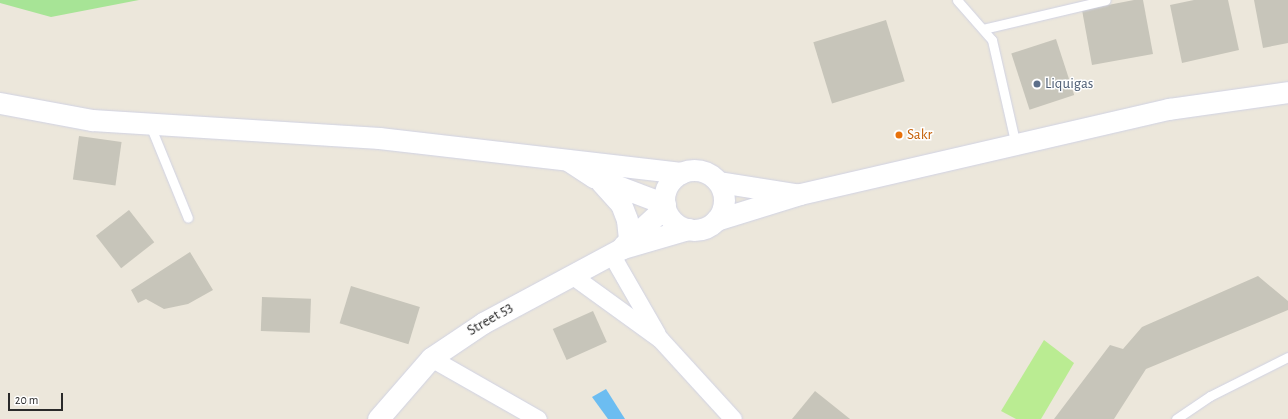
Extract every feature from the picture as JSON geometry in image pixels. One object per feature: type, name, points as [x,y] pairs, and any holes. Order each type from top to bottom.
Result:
[{"type":"street","points":[[716,220],[800,194],[1016,146],[1169,109],[1288,92]]},
{"type":"street","points":[[1,104],[150,125],[379,138],[568,161],[599,161],[681,173],[701,171],[718,182],[800,194]]},
{"type":"street","points":[[568,161],[594,177],[665,206]]},
{"type":"street","points":[[681,173],[665,192],[665,206],[670,217],[688,229]]},
{"type":"street","points":[[594,177],[621,204],[628,220],[621,247],[660,339]]},
{"type":"street","points":[[621,247],[688,229],[708,227],[716,220],[723,208],[724,195],[718,182]]},
{"type":"street","points":[[621,247],[665,206]]},
{"type":"street","name":"Street 53","points":[[378,419],[431,358],[483,323],[573,276],[621,247]]},
{"type":"street","points":[[573,276],[660,339],[733,419]]},
{"type":"street","points":[[431,358],[538,419]]},
{"type":"lane","points":[[957,0],[992,40],[1016,146]]},
{"type":"lane","points":[[983,29],[1106,0]]},
{"type":"lane","points":[[150,125],[188,218]]},
{"type":"lane","points":[[1176,419],[1210,396],[1288,358]]},
{"type":"green space","points":[[0,0],[139,0],[51,17],[0,3]]},
{"type":"green space","points":[[1044,340],[1074,363],[1041,419],[1016,419],[1001,411]]},
{"type":"water","points":[[606,389],[625,419],[608,419],[592,397]]},
{"type":"building","points":[[1134,0],[1143,0],[1153,54],[1092,65],[1082,10]]},
{"type":"building","points":[[1194,0],[1228,0],[1239,50],[1182,63],[1170,5]]},
{"type":"building","points":[[1254,0],[1288,0],[1288,43],[1263,48]]},
{"type":"building","points":[[886,20],[905,81],[832,103],[813,42]]},
{"type":"building","points":[[1056,39],[1074,95],[1030,110],[1011,54]]},
{"type":"building","points":[[79,136],[122,142],[115,186],[73,180]]},
{"type":"building","points":[[129,210],[154,242],[121,268],[96,236]]},
{"type":"building","points":[[190,252],[213,290],[188,304],[164,309],[146,299],[138,303],[131,290]]},
{"type":"building","points":[[1258,276],[1288,301],[1288,310],[1146,369],[1114,419],[1054,419],[1110,345],[1123,349],[1142,327]]},
{"type":"building","points":[[351,286],[420,307],[408,344],[340,323]]},
{"type":"building","points":[[262,297],[311,299],[310,333],[261,331]]},
{"type":"building","points":[[593,311],[607,342],[567,360],[553,329]]},
{"type":"building","points":[[815,391],[850,419],[792,419]]},
{"type":"place","name":"Liquigas","points":[[1037,84]]},
{"type":"place","name":"Sakr","points":[[899,135]]}]
